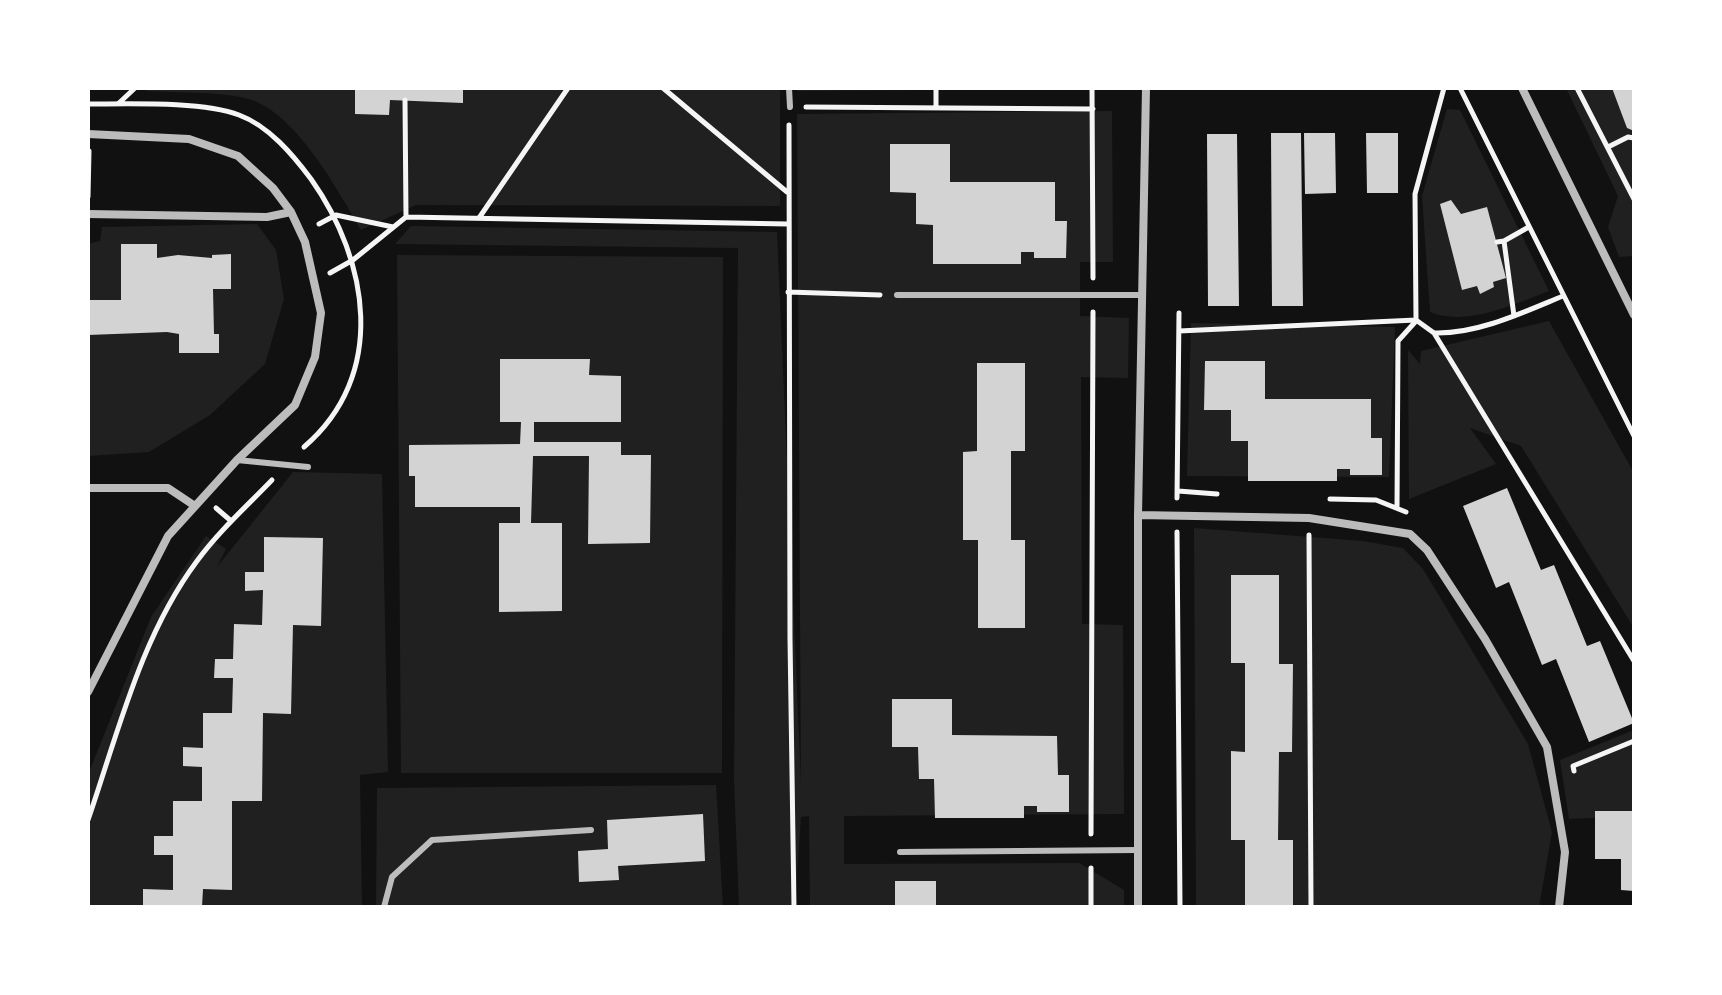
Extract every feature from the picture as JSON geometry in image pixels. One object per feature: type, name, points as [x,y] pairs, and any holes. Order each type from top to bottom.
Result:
[{"type":"street","points":[[1138,907],[1138,515],[1146,88]]},
{"type":"street","points":[[1522,88],[1634,315]]},
{"type":"street","points":[[88,134],[189,139],[238,156],[273,188],[291,212],[305,242],[321,313],[315,357],[295,405],[237,460],[168,536],[91,674],[88,692]]},
{"type":"street","points":[[88,214],[267,217],[291,212]]},
{"type":"street","points":[[88,488],[168,488],[195,506]]},
{"type":"street","points":[[1138,515],[1309,518],[1410,534],[1427,550],[1510,678],[1547,747],[1565,852],[1559,907]]},
{"type":"lane","points":[[789,88],[790,107]]},
{"type":"lane","points":[[897,295],[1141,295]]},
{"type":"lane","points":[[237,460],[308,467]]},
{"type":"lane","points":[[384,907],[392,877],[432,840],[591,830]]},
{"type":"lane","points":[[900,852],[1138,850]]},
{"type":"path","points":[[118,104],[135,88]]},
{"type":"path","points":[[479,219],[568,88]]},
{"type":"path","points":[[663,88],[788,193]]},
{"type":"path","points":[[936,88],[936,108]]},
{"type":"path","points":[[1091,907],[1092,88]]},
{"type":"path","points":[[1392,529],[1398,506],[1398,341],[1416,320],[1415,194],[1444,88]]},
{"type":"path","points":[[1460,88],[1527,228],[1634,436]]},
{"type":"path","points":[[1577,88],[1634,199]]},
{"type":"path","points":[[405,100],[406,217]]},
{"type":"path","points":[[88,104],[197,108],[239,115],[291,152],[336,215],[353,260],[361,297],[360,340],[352,378],[329,425],[230,520],[195,564],[158,627],[88,820]]},
{"type":"path","points":[[794,907],[788,292],[790,107],[1093,109]]},
{"type":"path","points":[[1608,147],[1628,137],[1634,138]]},
{"type":"path","points":[[89,164],[89,185]]},
{"type":"path","points":[[336,215],[394,227]]},
{"type":"path","points":[[315,282],[353,260],[406,217],[788,224]]},
{"type":"path","points":[[1514,316],[1500,242],[1527,228]]},
{"type":"path","points":[[788,292],[897,295]]},
{"type":"path","points":[[1434,333],[1451,333],[1514,316],[1563,296]]},
{"type":"path","points":[[1179,313],[1180,907]]},
{"type":"path","points":[[1179,331],[1416,320],[1434,333],[1634,661]]},
{"type":"path","points":[[1309,518],[1311,907]]},
{"type":"path","points":[[1574,779],[1573,766],[1634,741]]},
{"type":"shaded area","points":[[149,88],[780,88],[780,206],[416,205],[361,230],[312,153],[297,134],[263,105],[233,96],[146,91]]},
{"type":"shaded area","points":[[797,88],[925,88],[925,90],[797,91]]},
{"type":"shaded area","points":[[1566,88],[1634,88],[1634,256],[1619,257],[1608,227],[1618,196]]},
{"type":"shaded area","points":[[1447,109],[1460,110],[1549,291],[1475,315],[1444,316],[1430,312],[1422,196]]},
{"type":"shaded area","points":[[1112,111],[1113,262],[1080,262],[1080,316],[1129,318],[1128,378],[1081,377],[1082,624],[1123,625],[1124,814],[844,816],[844,864],[1079,863],[1124,890],[1124,907],[810,907],[809,816],[801,817],[795,907],[739,907],[734,780],[738,248],[395,244],[411,226],[777,232],[801,783],[797,114]]},
{"type":"shaded area","points":[[257,224],[276,250],[284,299],[265,364],[210,415],[149,452],[88,456],[88,244],[100,241],[102,227]]},
{"type":"shaded area","points":[[397,255],[723,257],[722,773],[401,773]]},
{"type":"shaded area","points":[[1549,321],[1634,473],[1634,628],[1521,446],[1470,428],[1496,464],[1409,499],[1408,350],[1420,364],[1421,351]]},
{"type":"shaded area","points":[[1191,323],[1395,327],[1389,477],[1187,476]]},
{"type":"shaded area","points":[[293,472],[382,474],[388,772],[360,775],[362,907],[88,907],[88,775],[151,617],[206,536],[226,549],[217,567]]},
{"type":"shaded area","points":[[1194,528],[1363,541],[1403,548],[1423,569],[1528,744],[1552,832],[1539,907],[1196,907]]},
{"type":"shaded area","points":[[1634,730],[1634,816],[1569,819],[1560,760]]},
{"type":"shaded area","points":[[716,785],[723,907],[376,907],[377,788]]},
{"type":"building","points":[[355,88],[463,88],[463,103],[390,100],[389,115],[355,114]]},
{"type":"building","points":[[1612,88],[1634,88],[1634,131],[1627,128]]},
{"type":"building","points":[[1271,133],[1301,133],[1303,306],[1272,306]]},
{"type":"building","points":[[1304,133],[1335,133],[1336,193],[1305,194]]},
{"type":"building","points":[[1366,133],[1398,133],[1398,193],[1367,193]]},
{"type":"building","points":[[1207,134],[1237,134],[1239,306],[1208,306]]},
{"type":"building","points":[[890,144],[950,144],[950,182],[1055,182],[1055,221],[1067,221],[1066,258],[1034,258],[1034,252],[1021,252],[1021,264],[933,264],[933,225],[916,224],[916,193],[890,192]]},
{"type":"building","points":[[1451,200],[1461,214],[1487,207],[1506,278],[1493,282],[1494,287],[1480,294],[1477,286],[1462,290],[1440,204]]},
{"type":"building","points":[[121,244],[157,244],[157,258],[178,255],[212,258],[212,255],[231,254],[231,289],[213,289],[214,334],[219,334],[219,353],[179,353],[179,334],[167,332],[88,335],[88,300],[121,300]]},
{"type":"building","points":[[500,359],[590,359],[589,375],[621,376],[621,422],[534,422],[534,442],[621,442],[621,455],[651,455],[650,543],[588,544],[589,456],[533,456],[531,523],[562,523],[562,611],[499,612],[499,523],[520,523],[520,507],[415,507],[415,476],[409,476],[409,445],[520,444],[521,422],[500,422]]},
{"type":"building","points":[[1205,361],[1265,361],[1265,399],[1371,399],[1371,438],[1382,438],[1382,475],[1350,475],[1350,469],[1337,469],[1337,481],[1248,481],[1248,441],[1231,441],[1231,410],[1204,410]]},
{"type":"building","points":[[977,363],[1025,363],[1025,451],[1011,451],[1011,540],[1025,540],[1025,628],[978,628],[978,540],[963,540],[963,452],[977,451]]},
{"type":"building","points":[[1507,488],[1541,570],[1554,565],[1587,646],[1600,641],[1634,723],[1589,742],[1556,659],[1542,665],[1509,582],[1496,588],[1463,506]]},
{"type":"building","points":[[264,537],[323,538],[321,626],[293,625],[291,714],[263,713],[262,801],[232,801],[232,890],[203,889],[202,907],[143,907],[143,889],[173,890],[173,855],[154,855],[154,836],[173,836],[173,801],[202,801],[202,767],[183,766],[183,747],[203,748],[203,713],[232,713],[233,678],[214,678],[215,659],[233,659],[234,624],[262,625],[263,590],[245,591],[245,572],[264,572]]},
{"type":"building","points":[[1231,575],[1279,575],[1279,664],[1293,664],[1292,752],[1279,752],[1278,840],[1293,840],[1293,907],[1245,907],[1245,840],[1231,840],[1231,751],[1245,752],[1245,663],[1231,663]]},
{"type":"building","points":[[892,699],[952,699],[952,735],[1057,736],[1058,775],[1069,775],[1069,812],[1037,812],[1037,806],[1024,806],[1024,818],[935,818],[934,779],[919,779],[918,747],[892,747]]},
{"type":"building","points":[[1595,811],[1634,811],[1634,891],[1621,890],[1621,859],[1595,859]]},
{"type":"building","points":[[703,814],[705,861],[618,866],[619,880],[579,882],[578,851],[608,849],[607,820]]},
{"type":"building","points":[[895,881],[936,881],[936,907],[895,907]]}]
